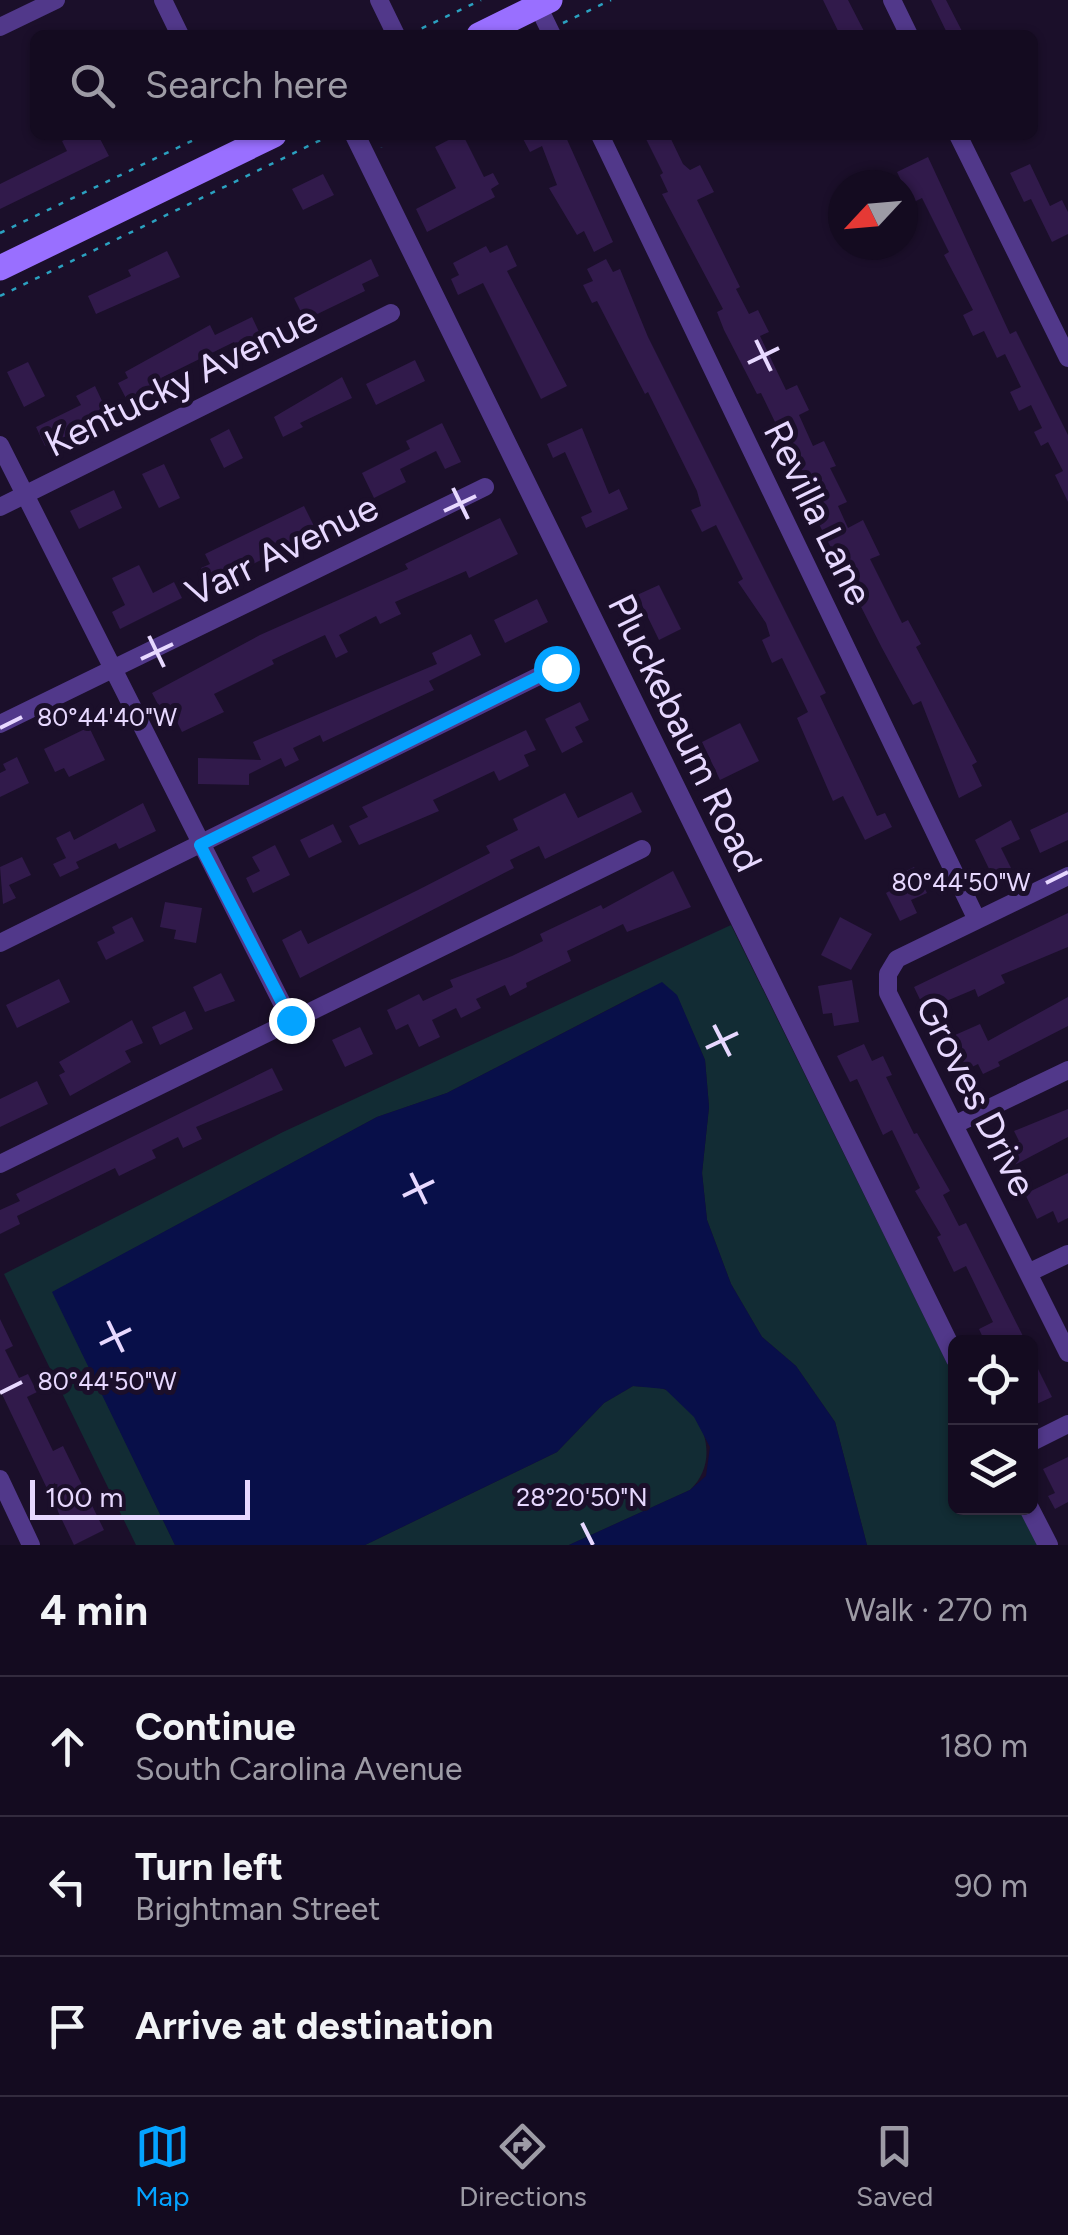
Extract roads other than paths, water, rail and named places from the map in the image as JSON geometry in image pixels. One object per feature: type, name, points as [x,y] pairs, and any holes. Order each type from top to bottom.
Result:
[{"type":"main road","points":[[487,30],[531,5]]},
{"type":"main road","points":[[0,268],[232,144]]},
{"type":"street","points":[[0,27],[56,0]]},
{"type":"street","points":[[163,0],[178,30]]},
{"type":"street","points":[[379,0],[394,30]]},
{"type":"street","points":[[892,0],[907,30]]},
{"type":"street","points":[[531,5],[557,29]]},
{"type":"street","name":"Pluckebaum Road","points":[[357,140],[948,1344]]},
{"type":"street","name":"Revilla Lane","points":[[602,140],[977,920]]},
{"type":"street","points":[[960,140],[1068,358]]},
{"type":"street","name":"Kentucky Avenue","points":[[0,507],[392,313]]},
{"type":"street","points":[[0,445],[291,1020]]},
{"type":"street","name":"Varr Avenue","points":[[0,724],[485,487]]},
{"type":"street","points":[[0,943],[556,668]]},
{"type":"street","points":[[0,1164],[642,849]]},
{"type":"street","points":[[977,920],[1068,876]]},
{"type":"street","name":"Groves Drive","points":[[977,920],[897,959],[888,974],[888,993],[1068,1353]]},
{"type":"street","points":[[954,1125],[1068,1070]]},
{"type":"street","points":[[1028,1273],[1068,1254]]},
{"type":"street","points":[[1038,1439],[1068,1424]]},
{"type":"street","points":[[0,1479],[31,1545]]},
{"type":"street","points":[[1033,1515],[1048,1545]]}]
